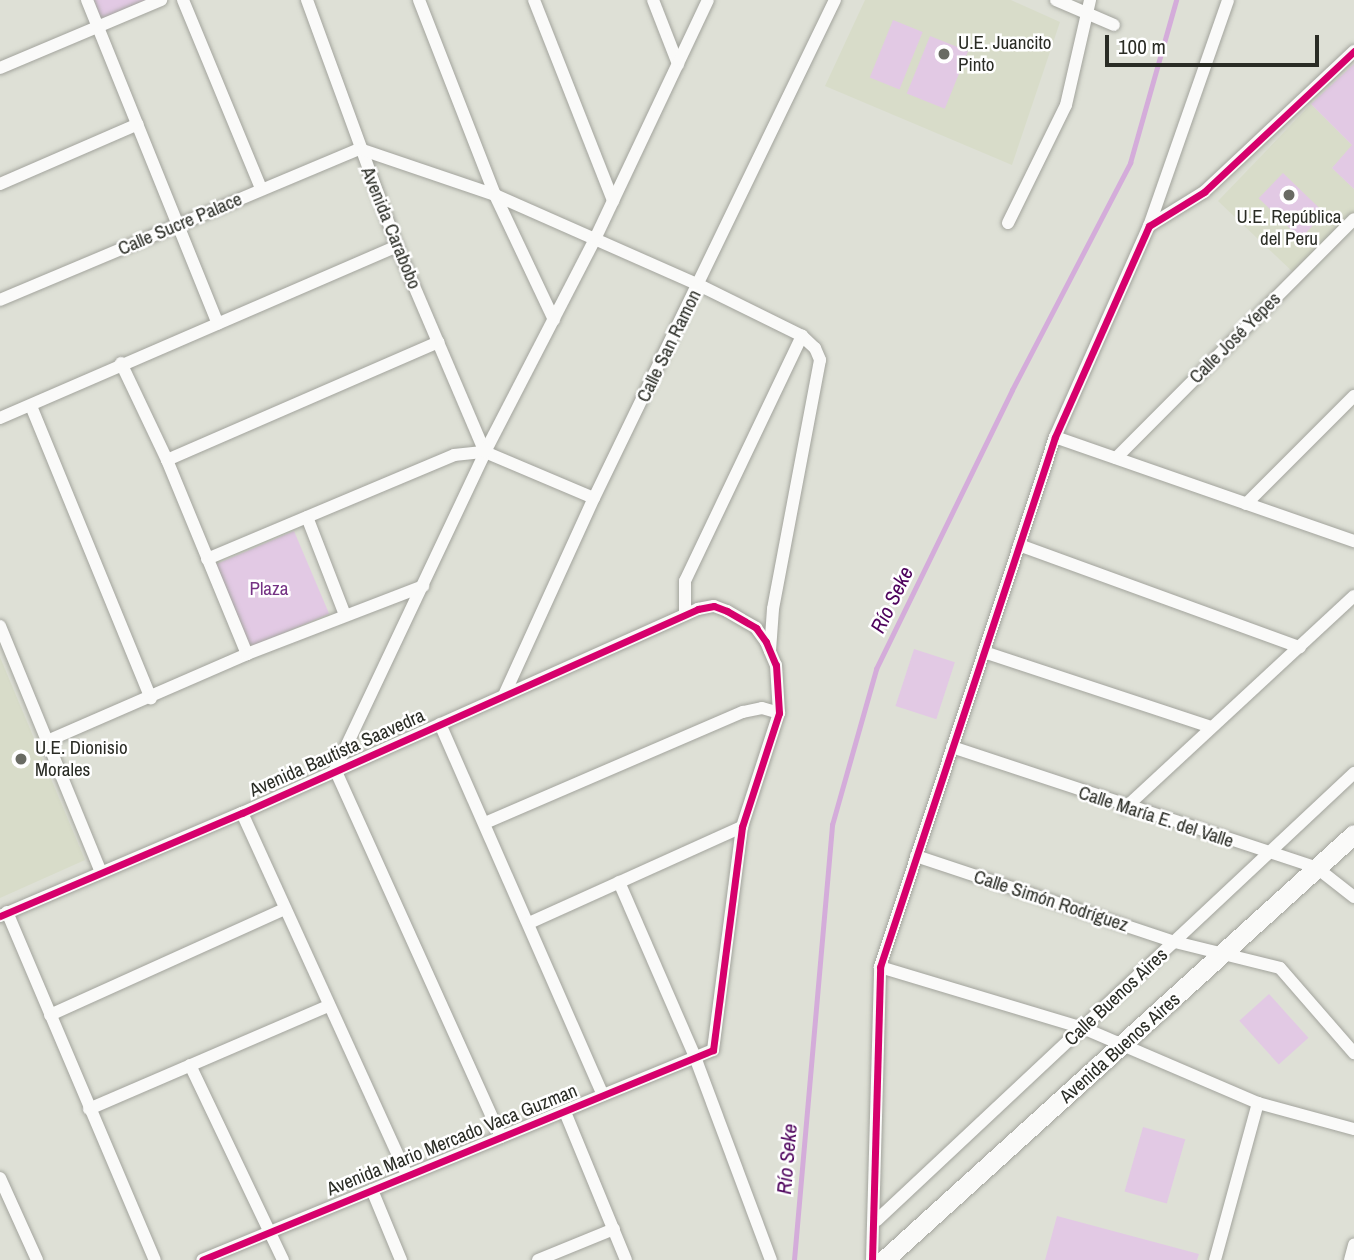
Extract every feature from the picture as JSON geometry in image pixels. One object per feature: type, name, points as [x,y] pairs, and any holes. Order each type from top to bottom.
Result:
[{"type":"highway","name":"Avenida Buenos Aires","points":[[884,1260],[1122,1048],[1354,834]]},
{"type":"street","points":[[87,0],[218,324]]},
{"type":"street","points":[[0,68],[161,0]]},
{"type":"street","points":[[183,0],[261,188]]},
{"type":"street","name":"Avenida Carabobo","points":[[307,0],[397,246],[485,452]]},
{"type":"street","points":[[419,0],[495,195],[554,320]]},
{"type":"street","points":[[534,0],[613,201]]},
{"type":"street","points":[[653,0],[678,64]]},
{"type":"street","points":[[501,1137],[335,770],[485,452],[595,239],[708,0]]},
{"type":"street","name":"Calle San Ramon","points":[[505,694],[594,498],[835,0]]},
{"type":"street","points":[[1056,0],[1114,25]]},
{"type":"street","points":[[1008,223],[1066,105],[1090,0]]},
{"type":"street","points":[[872,1260],[877,1220],[880,967],[1055,437],[1149,226],[1228,0]]},
{"type":"street","points":[[1149,226],[1204,192],[1354,51]]},
{"type":"street","points":[[0,184],[138,124]]},
{"type":"street","points":[[360,149],[495,195],[699,285],[802,336],[816,348],[820,360],[773,609],[770,652],[780,686],[779,713],[742,827],[529,923]]},
{"type":"street","name":"Calle Sucre Palace","points":[[0,300],[261,188],[360,149]]},
{"type":"street","name":"Calle José Yepes","points":[[1116,458],[1354,219]]},
{"type":"street","points":[[0,418],[121,363],[397,246]]},
{"type":"street","points":[[685,614],[685,581],[802,336]]},
{"type":"street","points":[[167,460],[438,342]]},
{"type":"street","points":[[121,363],[167,460],[247,654]]},
{"type":"street","points":[[1246,504],[1354,396]]},
{"type":"street","points":[[31,406],[151,698]]},
{"type":"street","points":[[1055,437],[1354,541]]},
{"type":"street","points":[[207,559],[454,455],[485,452],[594,498]]},
{"type":"street","points":[[307,517],[345,615]]},
{"type":"street","points":[[1019,545],[1300,647]]},
{"type":"street","points":[[47,741],[247,654],[423,586]]},
{"type":"street","points":[[1125,808],[1354,596]]},
{"type":"street","name":"Avenida Bautista Saavedra","points":[[4,914],[242,813],[685,614],[714,606],[727,611],[756,628],[770,652]]},
{"type":"street","points":[[0,626],[101,872]]},
{"type":"street","points":[[984,652],[1211,727]]},
{"type":"street","points":[[485,823],[743,712],[762,708],[779,713]]},
{"type":"street","points":[[440,724],[603,1095]]},
{"type":"street","name":"Calle María E. del Valle","points":[[952,747],[1125,808],[1317,868],[1354,897]]},
{"type":"street","name":"Calle Buenos Aires","points":[[877,1220],[1354,773]]},
{"type":"street","points":[[242,813],[407,1175]]},
{"type":"street","name":"Avenida Mario Mercado Vaca Guzman","points":[[202,1260],[713,1050],[742,827]]},
{"type":"street","name":"Calle Simón Rodríguez","points":[[916,856],[1175,942],[1280,968],[1354,1053]]},
{"type":"street","points":[[618,882],[695,1057],[771,1260]]},
{"type":"street","points":[[50,1015],[285,909]]},
{"type":"street","points":[[4,914],[155,1260]]},
{"type":"street","points":[[880,967],[1083,1028],[1122,1048],[1258,1103],[1354,1129]]},
{"type":"street","points":[[89,1109],[328,1006]]},
{"type":"street","points":[[190,1065],[283,1260]]},
{"type":"street","points":[[1215,1260],[1258,1103]]},
{"type":"street","points":[[565,1112],[626,1260]]},
{"type":"street","points":[[0,1178],[37,1260]]},
{"type":"street","points":[[372,1190],[401,1260]]},
{"type":"street","points":[[538,1260],[614,1229]]},
{"type":"street","points":[[1350,1260],[1354,1245]]},
{"type":"shaded area","name":"U.E. Juancito Pinto","points":[[865,0],[1011,0],[1060,22],[1012,165],[825,86]]},
{"type":"shaded area","name":"U.E. República del Peru","points":[[1311,104],[1353,146],[1332,168],[1354,189],[1354,214],[1295,274],[1218,201]]},
{"type":"shaded area","name":"U.E. Dionisio Morales","points":[[0,657],[85,860],[0,898]]},
{"type":"green space","points":[[94,0],[148,0],[101,19]]},
{"type":"green space","points":[[893,20],[923,32],[899,89],[870,77]]},
{"type":"green space","points":[[930,36],[968,51],[945,109],[907,93]]},
{"type":"green space","points":[[1354,64],[1354,189],[1332,168],[1352,145],[1311,104]]},
{"type":"green space","points":[[1283,173],[1325,213],[1300,238],[1259,198]]},
{"type":"green space","name":"Plaza","points":[[294,531],[329,614],[246,649],[211,566]]},
{"type":"green space","points":[[914,649],[955,662],[936,719],[895,706]]},
{"type":"green space","points":[[1269,994],[1308,1038],[1279,1065],[1239,1021]]},
{"type":"green space","points":[[1143,1127],[1185,1139],[1167,1204],[1125,1191]]},
{"type":"green space","points":[[1057,1216],[1199,1254],[1197,1260],[1045,1260]]},
{"type":"waterway","name":"Río Seke","points":[[794,1260],[832,825],[876,669],[1012,390],[1130,163],[1176,0]]},
{"type":"cycle path","points":[[872,1260],[880,967],[1055,437],[1149,226],[1204,192],[1354,51]]},
{"type":"cycle path","points":[[0,916],[242,813],[698,609],[714,606],[727,611],[756,628],[766,642],[776,665],[779,713],[742,827],[713,1050],[202,1260]]},
{"type":"place","name":"U.E. Juancito Pinto","points":[[944,54]]},
{"type":"place","name":"U.E. República del Peru","points":[[1289,195]]},
{"type":"place","name":"U.E. Dionisio Morales","points":[[21,759]]}]
